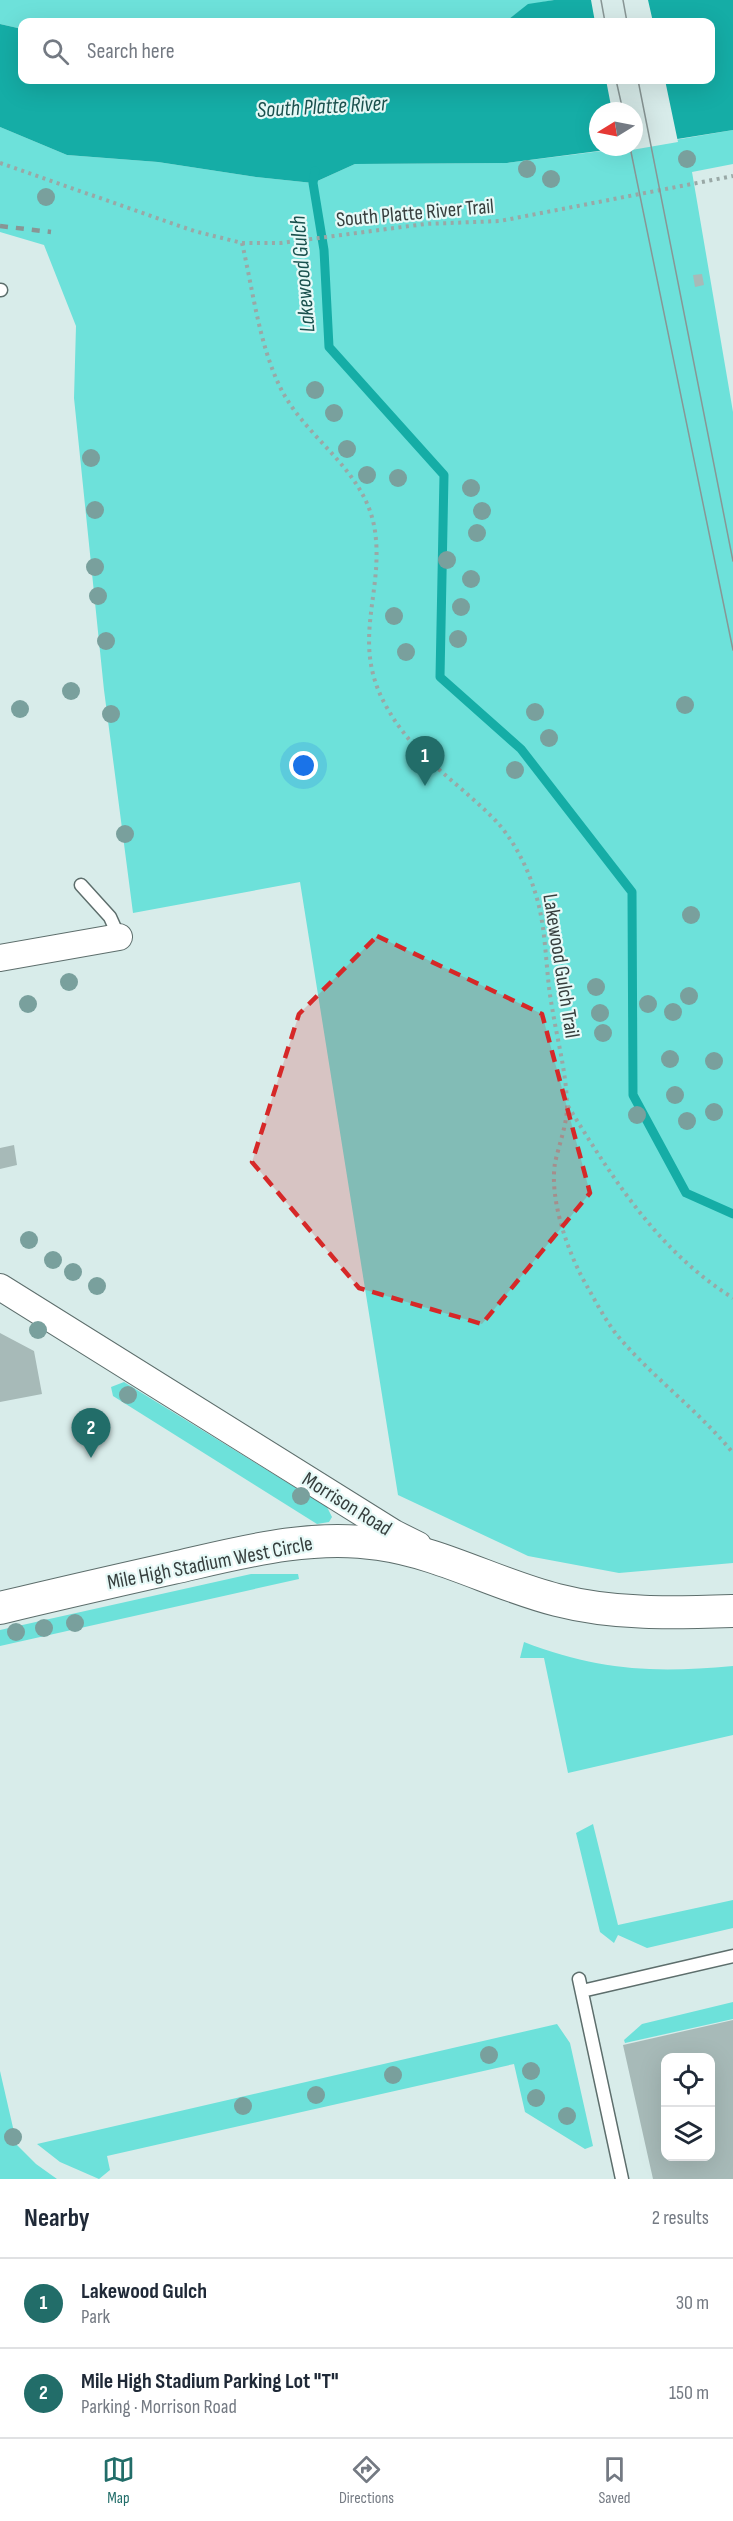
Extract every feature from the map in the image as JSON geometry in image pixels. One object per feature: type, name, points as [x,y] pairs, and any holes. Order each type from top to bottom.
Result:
[{"type":"street","points":[[0,958],[119,938]]},
{"type":"street","name":"Morrison Road","points":[[0,1287],[394,1533],[457,1564],[509,1585],[556,1600],[602,1609],[654,1613],[733,1611]]},
{"type":"street","name":"Mile High Stadium West Circle","points":[[0,1608],[217,1558],[313,1542],[379,1544],[457,1564]]},
{"type":"lane","points":[[81,885],[110,917],[119,938]]},
{"type":"lane","points":[[622,2179],[580,1985],[733,1956]]},
{"type":"path","name":"South Platte River Trail","points":[[1,164],[194,231],[242,243],[281,243],[425,224],[501,221],[733,176]]},
{"type":"path","name":"Lakewood Gulch Trail","points":[[242,243],[266,347],[282,390],[308,428],[341,462],[368,504],[375,530],[376,563],[368,623],[369,649],[374,680],[385,705],[403,734],[432,766],[496,821],[518,851],[535,892],[568,1105],[555,1167],[555,1193],[562,1226],[586,1285],[616,1333],[645,1364],[710,1425],[733,1453]]},
{"type":"path","name":"Lakewood Gulch Trail","points":[[568,1105],[613,1178],[654,1231],[700,1276],[733,1298]]},
{"type":"highlighted area","points":[[377,936],[542,1014],[590,1193],[482,1324],[359,1288],[252,1162],[299,1014]]},
{"type":"shaded area","points":[[0,0],[554,0],[528,5],[510,18],[18,18],[18,28],[0,24]]},
{"type":"shaded area","name":"Lakewood Gulch","points":[[0,127],[67,155],[158,162],[313,183],[355,164],[507,163],[589,153],[589,156],[643,156],[643,145],[733,130],[733,164],[692,172],[733,412],[733,1563],[619,1573],[528,1556],[398,1495],[300,882],[133,913],[104,690],[74,398],[76,326],[44,245],[0,232]]},
{"type":"shaded area","points":[[124,1382],[327,1507],[332,1517],[329,1522],[317,1524],[113,1396],[111,1387]]},
{"type":"shaded area","points":[[251,1574],[298,1574],[299,1579],[0,1646],[0,1630]]},
{"type":"shaded area","points":[[524,1642],[577,1659],[627,1668],[678,1669],[733,1666],[733,1735],[568,1773],[544,1658],[520,1658]]},
{"type":"shaded area","points":[[593,1824],[618,1925],[733,1900],[733,1928],[647,1948],[618,1935],[614,1943],[600,1932],[576,1833]]},
{"type":"shaded area","points":[[733,2002],[733,2019],[625,2043],[624,2040],[642,2024]]},
{"type":"shaded area","points":[[557,2024],[570,2043],[593,2146],[585,2149],[525,2112],[514,2064],[107,2156],[110,2170],[99,2179],[60,2162],[37,2144]]},
{"type":"shaded area","points":[[0,2071],[17,2145],[36,2164],[57,2179],[0,2179]]},
{"type":"water","name":"South Platte River","points":[[554,0],[733,0],[733,130],[643,145],[643,102],[589,102],[589,152],[507,163],[355,164],[313,183],[158,162],[67,155],[0,127],[0,24],[18,28],[18,84],[715,84],[715,18],[510,18],[528,4]]},
{"type":"pier","points":[[591,0],[648,0],[652,18],[594,18]]},
{"type":"pier","points":[[607,84],[666,84],[678,142],[643,148],[643,102],[610,102]]},
{"type":"building","points":[[702,274],[704,285],[695,287],[693,275]]},
{"type":"building","points":[[14,1145],[17,1165],[0,1169],[0,1148]]},
{"type":"building","points":[[0,1333],[34,1351],[42,1394],[0,1402]]},
{"type":"building","points":[[733,2020],[733,2179],[653,2179],[623,2045]]},
{"type":"waterway","name":"Lakewood Gulch","points":[[315,171],[313,183],[324,250],[329,347],[444,475],[440,677],[521,749],[632,892],[633,1095],[686,1193],[733,1214]]},
{"type":"tram line","points":[[601,0],[604,18]]},
{"type":"tram line","points":[[623,0],[626,18]]},
{"type":"tram line","points":[[617,84],[621,102]]},
{"type":"tram line","points":[[639,84],[733,561]]},
{"type":"tram line","points":[[632,156],[733,650]]},
{"type":"railway","points":[[0,226],[51,232]]},
{"type":"place","name":"Lakewood Gulch","points":[[425,786]]},
{"type":"place","name":"Mile High Stadium Parking Lot \"T\"","points":[[91,1458]]}]
